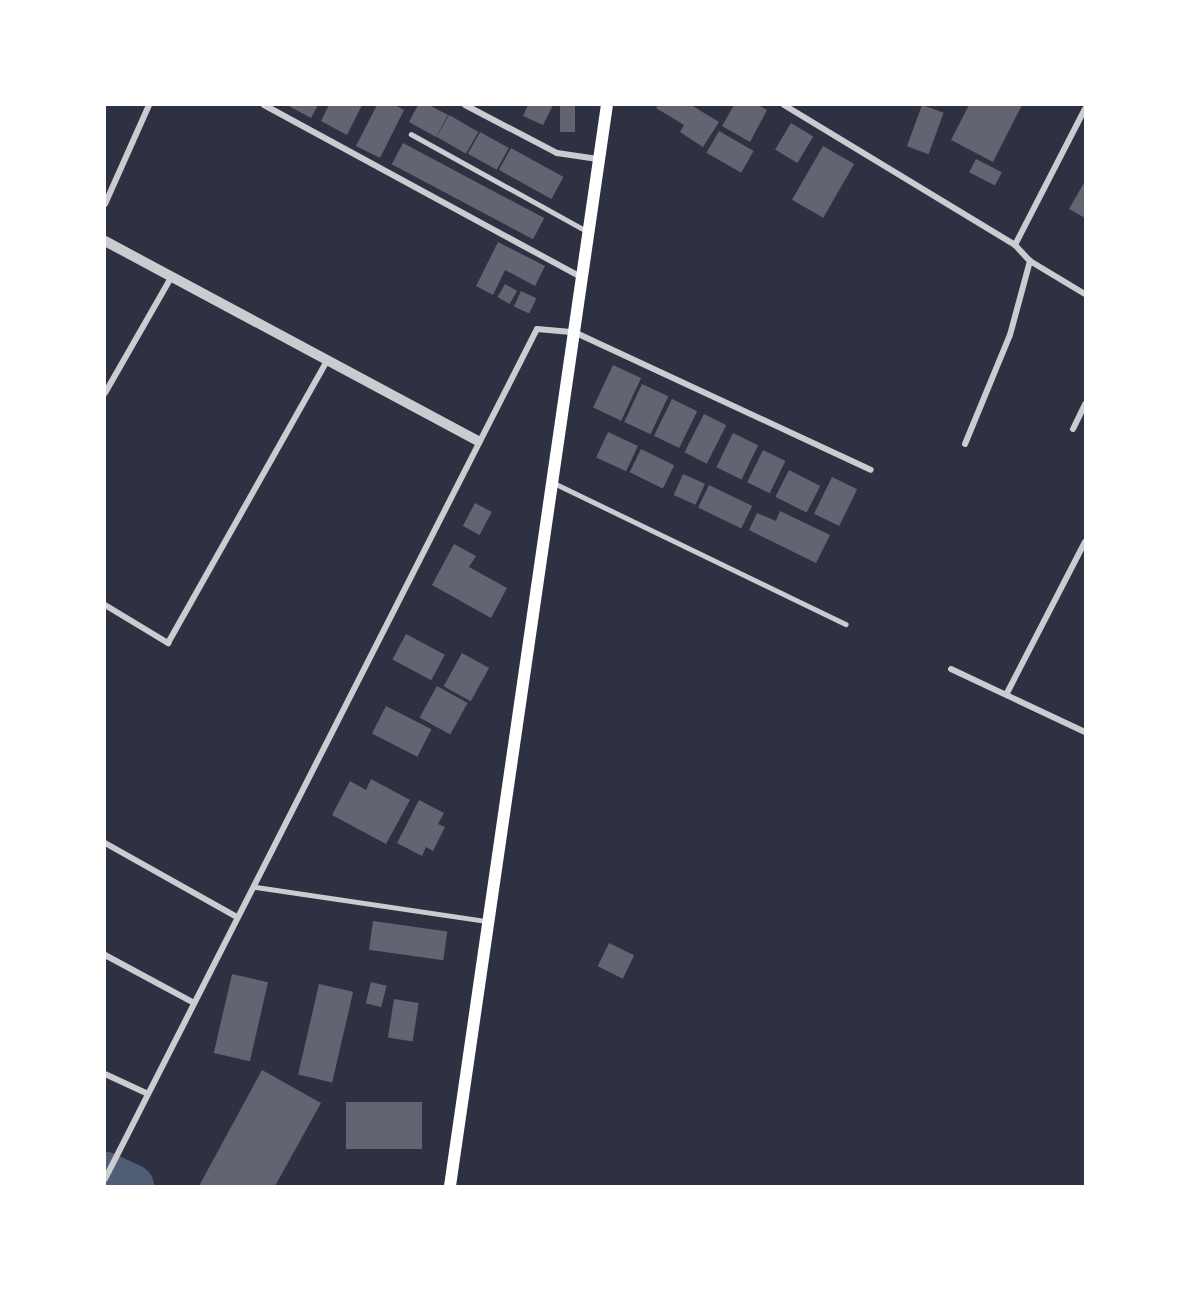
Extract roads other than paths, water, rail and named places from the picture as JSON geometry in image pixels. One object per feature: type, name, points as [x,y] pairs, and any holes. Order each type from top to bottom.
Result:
[{"type":"main road","points":[[450,1186],[607,105]]},
{"type":"street","points":[[105,204],[149,105]]},
{"type":"street","points":[[264,105],[582,278]]},
{"type":"street","points":[[465,105],[557,153],[598,159]]},
{"type":"street","points":[[784,105],[1015,245],[1030,261],[1085,294]]},
{"type":"street","points":[[1015,245],[1085,109]]},
{"type":"street","points":[[105,241],[478,441]]},
{"type":"street","points":[[965,444],[1010,334],[1030,261]]},
{"type":"street","points":[[105,393],[172,276]]},
{"type":"street","points":[[105,1179],[237,917],[256,887],[478,441],[537,329],[574,332],[871,470]]},
{"type":"street","points":[[105,605],[168,644],[327,361]]},
{"type":"street","points":[[1073,429],[1085,404]]},
{"type":"street","points":[[1007,693],[1085,542]]},
{"type":"street","points":[[951,669],[1007,693],[1085,732]]},
{"type":"street","points":[[105,843],[237,917]]},
{"type":"street","points":[[105,955],[194,1003]]},
{"type":"street","points":[[105,1074],[148,1094]]},
{"type":"lane","points":[[411,134],[588,231]]},
{"type":"lane","points":[[552,482],[846,624]]},
{"type":"lane","points":[[256,887],[488,921]]},
{"type":"waterway","points":[[105,1174],[131,1186]]}]
